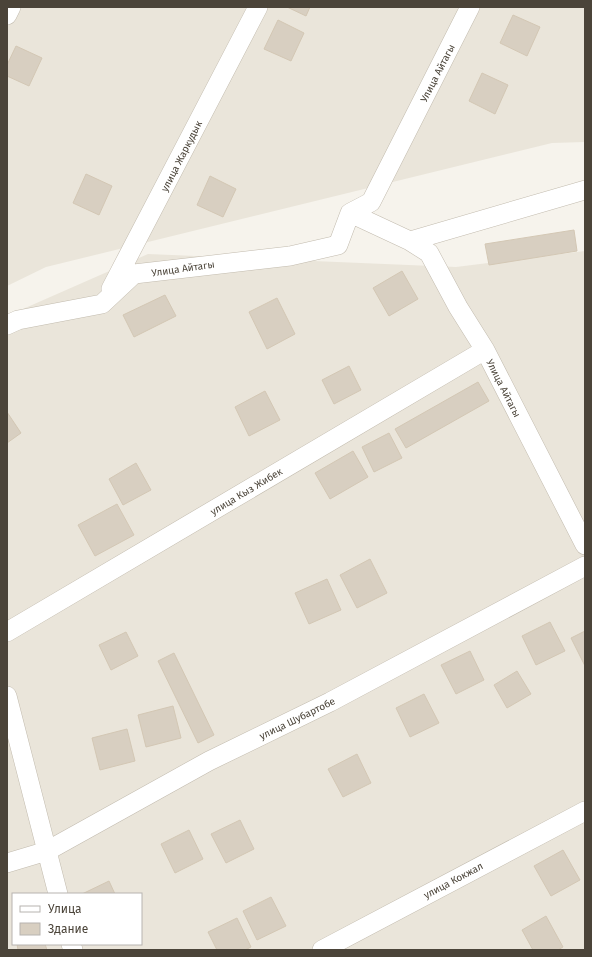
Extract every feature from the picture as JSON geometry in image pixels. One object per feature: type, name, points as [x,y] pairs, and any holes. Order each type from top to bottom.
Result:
[{"type":"street","points":[[7,16],[12,7]]},
{"type":"street","name":"улица Жаркудык","points":[[102,304],[258,7]]},
{"type":"street","name":"Улица Айтагы","points":[[102,304],[134,274],[290,256],[338,245],[350,214],[371,202],[470,7]]},
{"type":"street","points":[[410,241],[585,190]]},
{"type":"street","name":"Улица Айтагы","points":[[350,214],[410,241],[429,253],[458,306],[485,350],[585,545]]},
{"type":"street","points":[[7,325],[18,320],[102,304]]},
{"type":"street","name":"улица Кыз Жибек","points":[[7,632],[485,350]]},
{"type":"street","name":"улица Шубартобе","points":[[7,864],[47,851],[209,761],[330,702],[585,566]]},
{"type":"street","points":[[7,696],[58,893]]},
{"type":"street","name":"улица Кокжал","points":[[322,950],[585,811]]},
{"type":"shaded area","points":[[7,7],[585,7],[585,142],[552,143],[46,267],[7,286]]},
{"type":"shaded area","points":[[585,251],[585,950],[7,950],[7,316],[148,254],[456,267]]},
{"type":"building","points":[[287,7],[310,7],[306,16]]},
{"type":"building","points":[[513,15],[540,27],[527,56],[500,43]]},
{"type":"building","points":[[278,20],[304,33],[291,61],[264,49]]},
{"type":"building","points":[[16,46],[42,58],[29,86],[7,76],[7,65]]},
{"type":"building","points":[[482,73],[508,85],[495,114],[469,101]]},
{"type":"building","points":[[86,174],[112,186],[99,215],[73,203]]},
{"type":"building","points":[[210,176],[236,189],[223,217],[197,205]]},
{"type":"building","points":[[574,230],[577,251],[489,265],[485,244]]},
{"type":"building","points":[[402,271],[418,299],[389,316],[373,288]]},
{"type":"building","points":[[165,295],[176,316],[134,337],[123,315]]},
{"type":"building","points":[[277,298],[295,334],[267,349],[249,312]]},
{"type":"building","points":[[349,366],[361,390],[334,404],[322,380]]},
{"type":"building","points":[[478,382],[489,401],[406,448],[395,429]]},
{"type":"building","points":[[265,391],[280,420],[249,436],[235,407]]},
{"type":"building","points":[[7,412],[21,433],[7,443]]},
{"type":"building","points":[[389,433],[402,458],[374,472],[362,447]]},
{"type":"building","points":[[353,451],[368,477],[330,499],[315,473]]},
{"type":"building","points":[[136,463],[151,490],[123,505],[109,479]]},
{"type":"building","points":[[117,504],[134,535],[95,556],[78,525]]},
{"type":"building","points":[[370,559],[387,593],[357,608],[340,575]]},
{"type":"building","points":[[327,579],[341,610],[309,624],[295,593]]},
{"type":"building","points":[[550,622],[565,651],[536,665],[522,636]]},
{"type":"building","points":[[585,631],[585,666],[571,638]]},
{"type":"building","points":[[126,632],[138,656],[111,670],[99,645]]},
{"type":"building","points":[[470,651],[484,680],[456,694],[441,665]]},
{"type":"building","points":[[174,653],[214,735],[198,743],[158,661]]},
{"type":"building","points":[[517,671],[531,694],[507,708],[494,685]]},
{"type":"building","points":[[424,694],[439,723],[410,737],[396,708]]},
{"type":"building","points":[[173,706],[181,738],[146,747],[138,715]]},
{"type":"building","points":[[127,729],[135,761],[100,770],[92,738]]},
{"type":"building","points":[[357,754],[371,783],[343,797],[328,769]]},
{"type":"building","points":[[240,820],[254,849],[226,863],[211,834]]},
{"type":"building","points":[[189,830],[203,859],[175,873],[161,844]]},
{"type":"building","points":[[563,850],[580,880],[551,896],[534,866]]},
{"type":"building","points":[[109,881],[115,893],[84,893]]},
{"type":"building","points":[[271,897],[286,926],[257,940],[243,911]]},
{"type":"building","points":[[546,916],[563,947],[558,950],[533,950],[522,930]]},
{"type":"building","points":[[237,918],[251,947],[245,950],[217,950],[208,932]]},
{"type":"building","points":[[17,945],[45,945],[47,950],[18,950]]}]
